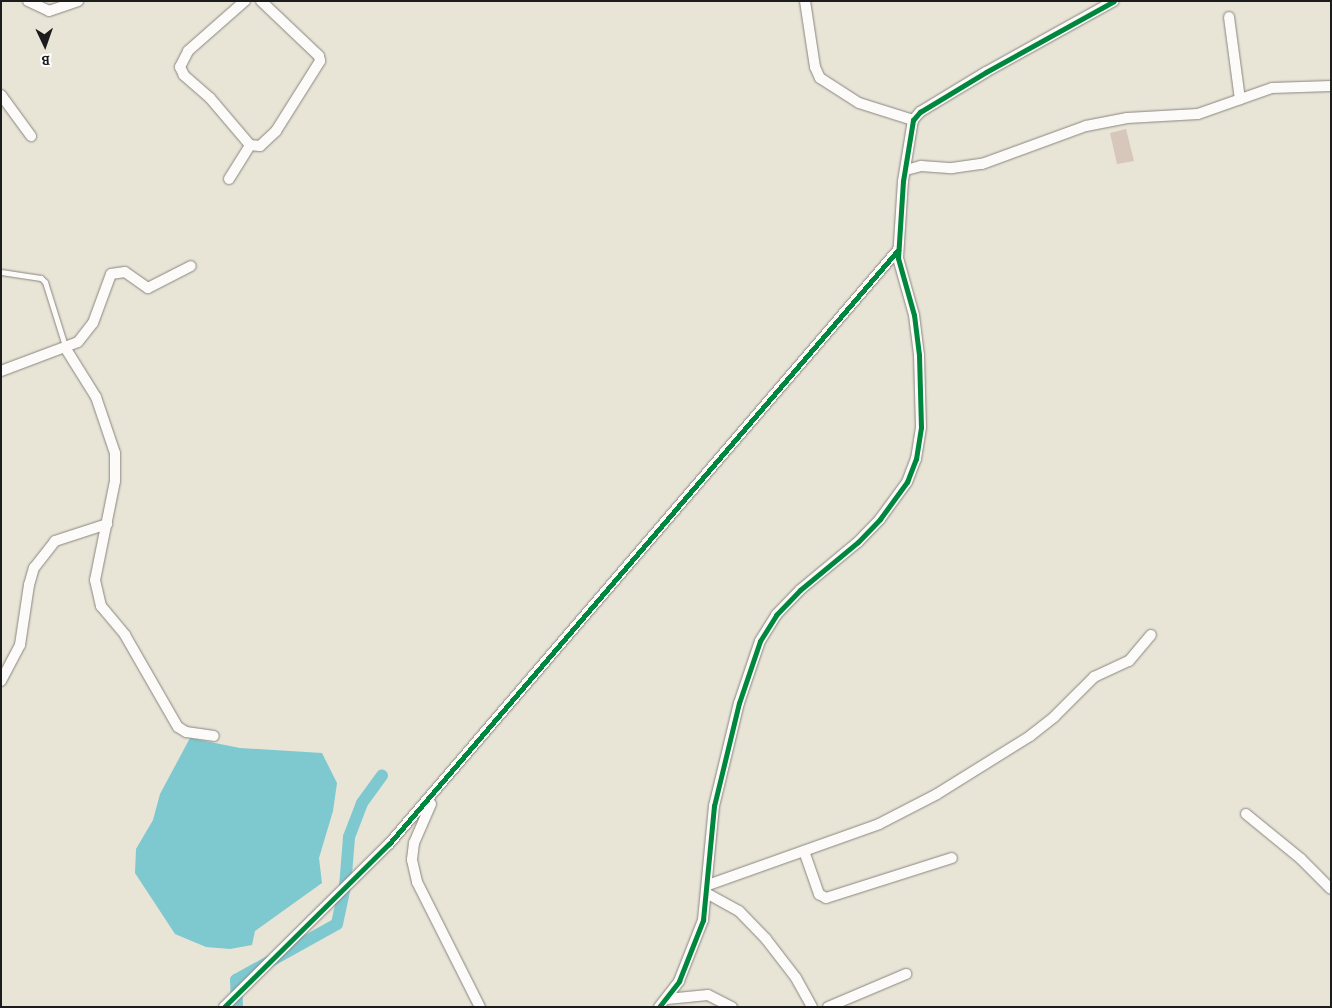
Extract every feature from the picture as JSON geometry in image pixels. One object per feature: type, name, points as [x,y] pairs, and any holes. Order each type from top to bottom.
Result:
[{"type":"street","points":[[28,1],[49,11],[78,1]]},
{"type":"street","points":[[245,1],[188,52],[180,67],[184,75],[210,98],[250,145],[260,146],[276,131],[320,62],[319,56],[261,1]]},
{"type":"street","points":[[805,1],[815,67],[820,78],[859,103],[913,120]]},
{"type":"street","points":[[659,1007],[679,981],[698,937],[708,890],[709,836],[723,768],[744,686],[767,628],[800,590],[868,533],[894,501],[913,471],[921,427],[919,355],[914,315],[900,274],[898,250],[913,120],[920,112],[986,72],[1114,1]]},
{"type":"street","points":[[1228,17],[1240,98]]},
{"type":"street","points":[[906,170],[921,166],[952,168],[982,164],[1086,126],[1127,118],[1198,114],[1272,88],[1331,86]]},
{"type":"street","points":[[1,95],[31,136]]},
{"type":"street","points":[[229,180],[250,145]]},
{"type":"street","points":[[224,1007],[304,931],[374,860],[441,785],[504,707],[898,250]]},
{"type":"street","points":[[1,371],[66,349],[78,342],[93,323],[111,274],[125,272],[148,288],[191,266]]},
{"type":"street","points":[[66,349],[96,397],[113,438],[115,481],[95,580],[101,606],[125,634],[178,727],[214,736]]},
{"type":"street","points":[[1,681],[20,645],[29,585],[34,568],[55,541],[107,524]]},
{"type":"street","points":[[708,890],[804,851],[879,824],[937,794],[1036,731],[1094,677],[1129,661],[1151,635]]},
{"type":"street","points":[[441,785],[423,818],[414,843],[412,860],[417,882],[480,1007]]},
{"type":"street","points":[[1246,814],[1301,859],[1331,889]]},
{"type":"street","points":[[804,851],[819,894],[826,898],[952,858]]},
{"type":"street","points":[[708,890],[738,911],[766,939],[796,978],[812,1007]]},
{"type":"street","points":[[828,1007],[906,974]]},
{"type":"street","points":[[667,999],[708,995],[732,1007]]},
{"type":"lane","points":[[1,272],[41,278],[45,282],[66,349]]},
{"type":"water","points":[[190,738],[240,748],[322,753],[337,783],[333,811],[319,858],[322,883],[255,931],[252,945],[230,949],[206,947],[175,934],[135,873],[136,849],[153,820],[160,794]]},
{"type":"building","points":[[1126,129],[1134,161],[1117,164],[1110,133]]},
{"type":"waterway","points":[[237,1007],[236,980],[337,924],[345,887],[349,837],[362,803],[382,775]]},
{"type":"cycle path","points":[[659,1007],[679,981],[703,920],[714,806],[739,703],[760,641],[776,615],[800,590],[858,542],[880,519],[907,482],[916,459],[921,427],[919,355],[914,315],[898,258],[903,181],[913,120],[920,112],[986,72],[1114,1]]},
{"type":"cycle path","points":[[224,1007],[389,844],[898,250]]}]
